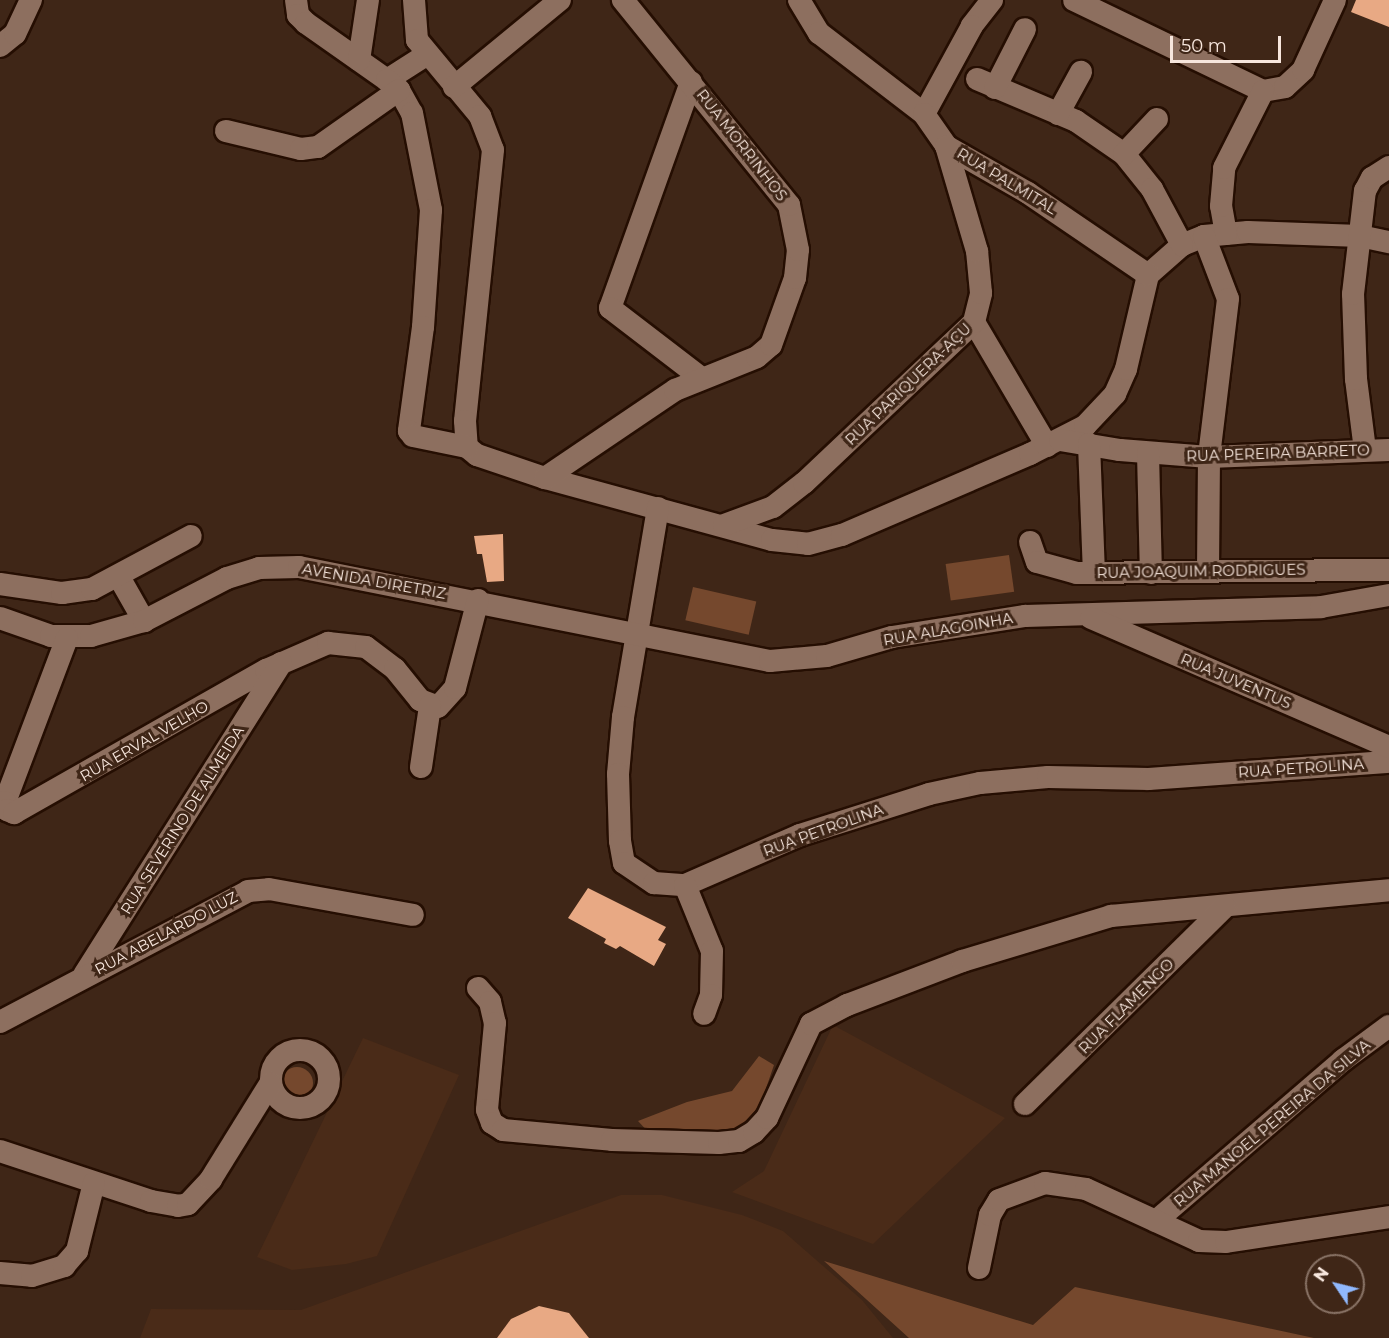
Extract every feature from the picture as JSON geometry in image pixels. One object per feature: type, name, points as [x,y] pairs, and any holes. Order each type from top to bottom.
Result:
[{"type":"street","points":[[0,46],[15,34],[31,0]]},
{"type":"street","points":[[296,0],[298,15],[306,23],[393,85],[412,113],[418,135],[431,210],[423,327],[409,431],[413,436],[467,447],[477,455],[545,478],[791,543],[821,542],[1053,443],[1100,414],[1115,394],[1126,369],[1149,274],[1182,245],[1215,235],[1360,236],[1389,242]]},
{"type":"street","points":[[359,60],[368,0]]},
{"type":"street","points":[[414,0],[417,40],[426,55],[480,116],[493,150],[465,421],[467,447]]},
{"type":"street","points":[[454,87],[560,0]]},
{"type":"street","name":"RUA MORRINHOS","points":[[623,0],[774,182],[789,205],[796,228],[795,278],[771,345],[740,365],[700,377]]},
{"type":"street","points":[[799,0],[819,33],[876,80],[924,114],[972,26],[992,0]]},
{"type":"street","points":[[1074,0],[1263,91],[1275,90],[1294,81],[1322,53],[1335,0]]},
{"type":"street","points":[[1025,29],[986,84],[1097,133],[1124,154],[1152,189],[1182,245]]},
{"type":"street","points":[[226,132],[301,149],[318,147],[426,55]]},
{"type":"street","points":[[1058,114],[1081,72]]},
{"type":"street","points":[[545,478],[700,377],[610,308],[691,82]]},
{"type":"street","points":[[1208,572],[1209,457],[1228,299],[1215,235],[1221,206],[1224,168],[1263,91]]},
{"type":"street","name":"RUA PALMITAL","points":[[924,114],[946,146],[1029,193],[1149,274]]},
{"type":"street","points":[[1124,154],[1157,119]]},
{"type":"street","name":"RUA PARIQUERA-AÇU","points":[[723,526],[773,507],[804,483],[974,322],[981,293],[976,251],[946,146]]},
{"type":"street","points":[[1365,450],[1353,333],[1353,294],[1365,191],[1372,178],[1389,168]]},
{"type":"street","points":[[974,322],[1053,443]]},
{"type":"street","name":"RUA PEREIRA BARRETO","points":[[1053,443],[1089,444],[1148,453],[1209,457],[1389,450]]},
{"type":"street","points":[[1089,444],[1094,573]]},
{"type":"street","points":[[1148,453],[1151,573]]},
{"type":"street","name":"RUA PETROLINA","points":[[658,508],[620,751],[620,841],[624,864],[654,884],[685,885],[811,832],[929,794],[980,783],[1048,777],[1161,778],[1389,762]]},
{"type":"street","points":[[0,584],[62,593],[92,590],[119,578],[191,536]]},
{"type":"street","name":"RUA JOAQUIM RODRIGUES","points":[[1030,542],[1033,556],[1045,567],[1094,573],[1389,570]]},
{"type":"street","name":"AVENIDA DIRETRIZ","points":[[0,618],[67,638],[122,630],[227,578],[259,568],[299,567],[478,600]]},
{"type":"street","points":[[119,578],[144,621]]},
{"type":"street","name":"RUA ALAGOINHA","points":[[478,600],[637,632],[746,658],[797,660],[933,629],[1024,616],[1322,607],[1389,595]]},
{"type":"street","points":[[421,767],[430,706],[438,707],[455,688],[478,600]]},
{"type":"street","name":"RUA JUVENTUS","points":[[1084,615],[1389,747]]},
{"type":"street","name":"RUA ERVAL VELHO","points":[[67,638],[5,801],[7,810],[22,812],[281,663],[328,643],[366,647],[382,657],[430,706]]},
{"type":"street","name":"RUA SEVERINO DE ALMEIDA","points":[[83,976],[281,663]]},
{"type":"street","points":[[685,885],[712,951],[711,995],[704,1014]]},
{"type":"street","name":"RUA ABELARDO LUZ","points":[[0,1022],[83,976],[248,891],[269,890],[413,915]]},
{"type":"street","points":[[478,988],[490,1002],[495,1023],[487,1110],[492,1123],[503,1130],[612,1140],[729,1142],[754,1132],[767,1118],[803,1037],[812,1024],[830,1012],[962,961],[1111,916],[1389,890]]},
{"type":"street","name":"RUA FLAMENGO","points":[[1025,1104],[1225,907]]},
{"type":"street","name":"RUA MANOEL PEREIRA DA SILVA","points":[[1156,1221],[1343,1060],[1389,1026]]},
{"type":"street","points":[[0,1151],[151,1201],[178,1206],[188,1204],[211,1179],[270,1084]]},
{"type":"street","points":[[0,1274],[32,1276],[64,1266],[77,1251],[94,1183]]},
{"type":"street","points":[[979,1268],[990,1215],[999,1200],[1027,1187],[1045,1183],[1086,1189],[1185,1237],[1213,1242],[1389,1217]]},
{"type":"shaded area","points":[[1009,555],[1014,592],[951,601],[946,564]]},
{"type":"shaded area","points":[[693,587],[756,602],[749,635],[685,620]]},
{"type":"shaded area","points":[[833,1025],[1005,1118],[873,1244],[732,1192],[764,1171]]},
{"type":"shaded area","points":[[363,1038],[459,1075],[377,1256],[346,1264],[292,1270],[257,1257]]},
{"type":"shaded area","points":[[759,1056],[774,1065],[761,1103],[740,1130],[713,1136],[650,1134],[638,1121],[687,1102],[732,1091]]},
{"type":"shaded area","points":[[297,1067],[309,1071],[313,1083],[309,1095],[297,1099],[285,1095],[281,1083],[285,1071]]},
{"type":"shaded area","points":[[621,1195],[662,1195],[742,1215],[783,1231],[862,1300],[893,1338],[140,1338],[151,1309],[301,1310]]},
{"type":"shaded area","points":[[824,1261],[1033,1325],[1075,1287],[1314,1338],[909,1338]]},
{"type":"building","points":[[1356,0],[1389,0],[1389,27],[1351,12]]},
{"type":"building","points":[[503,534],[504,581],[487,582],[482,554],[477,554],[474,536]]},
{"type":"building","points":[[588,888],[666,927],[658,940],[666,944],[654,966],[620,946],[616,949],[604,943],[606,939],[568,918]]},
{"type":"building","points":[[539,1306],[569,1313],[589,1338],[497,1338],[511,1319]]}]
